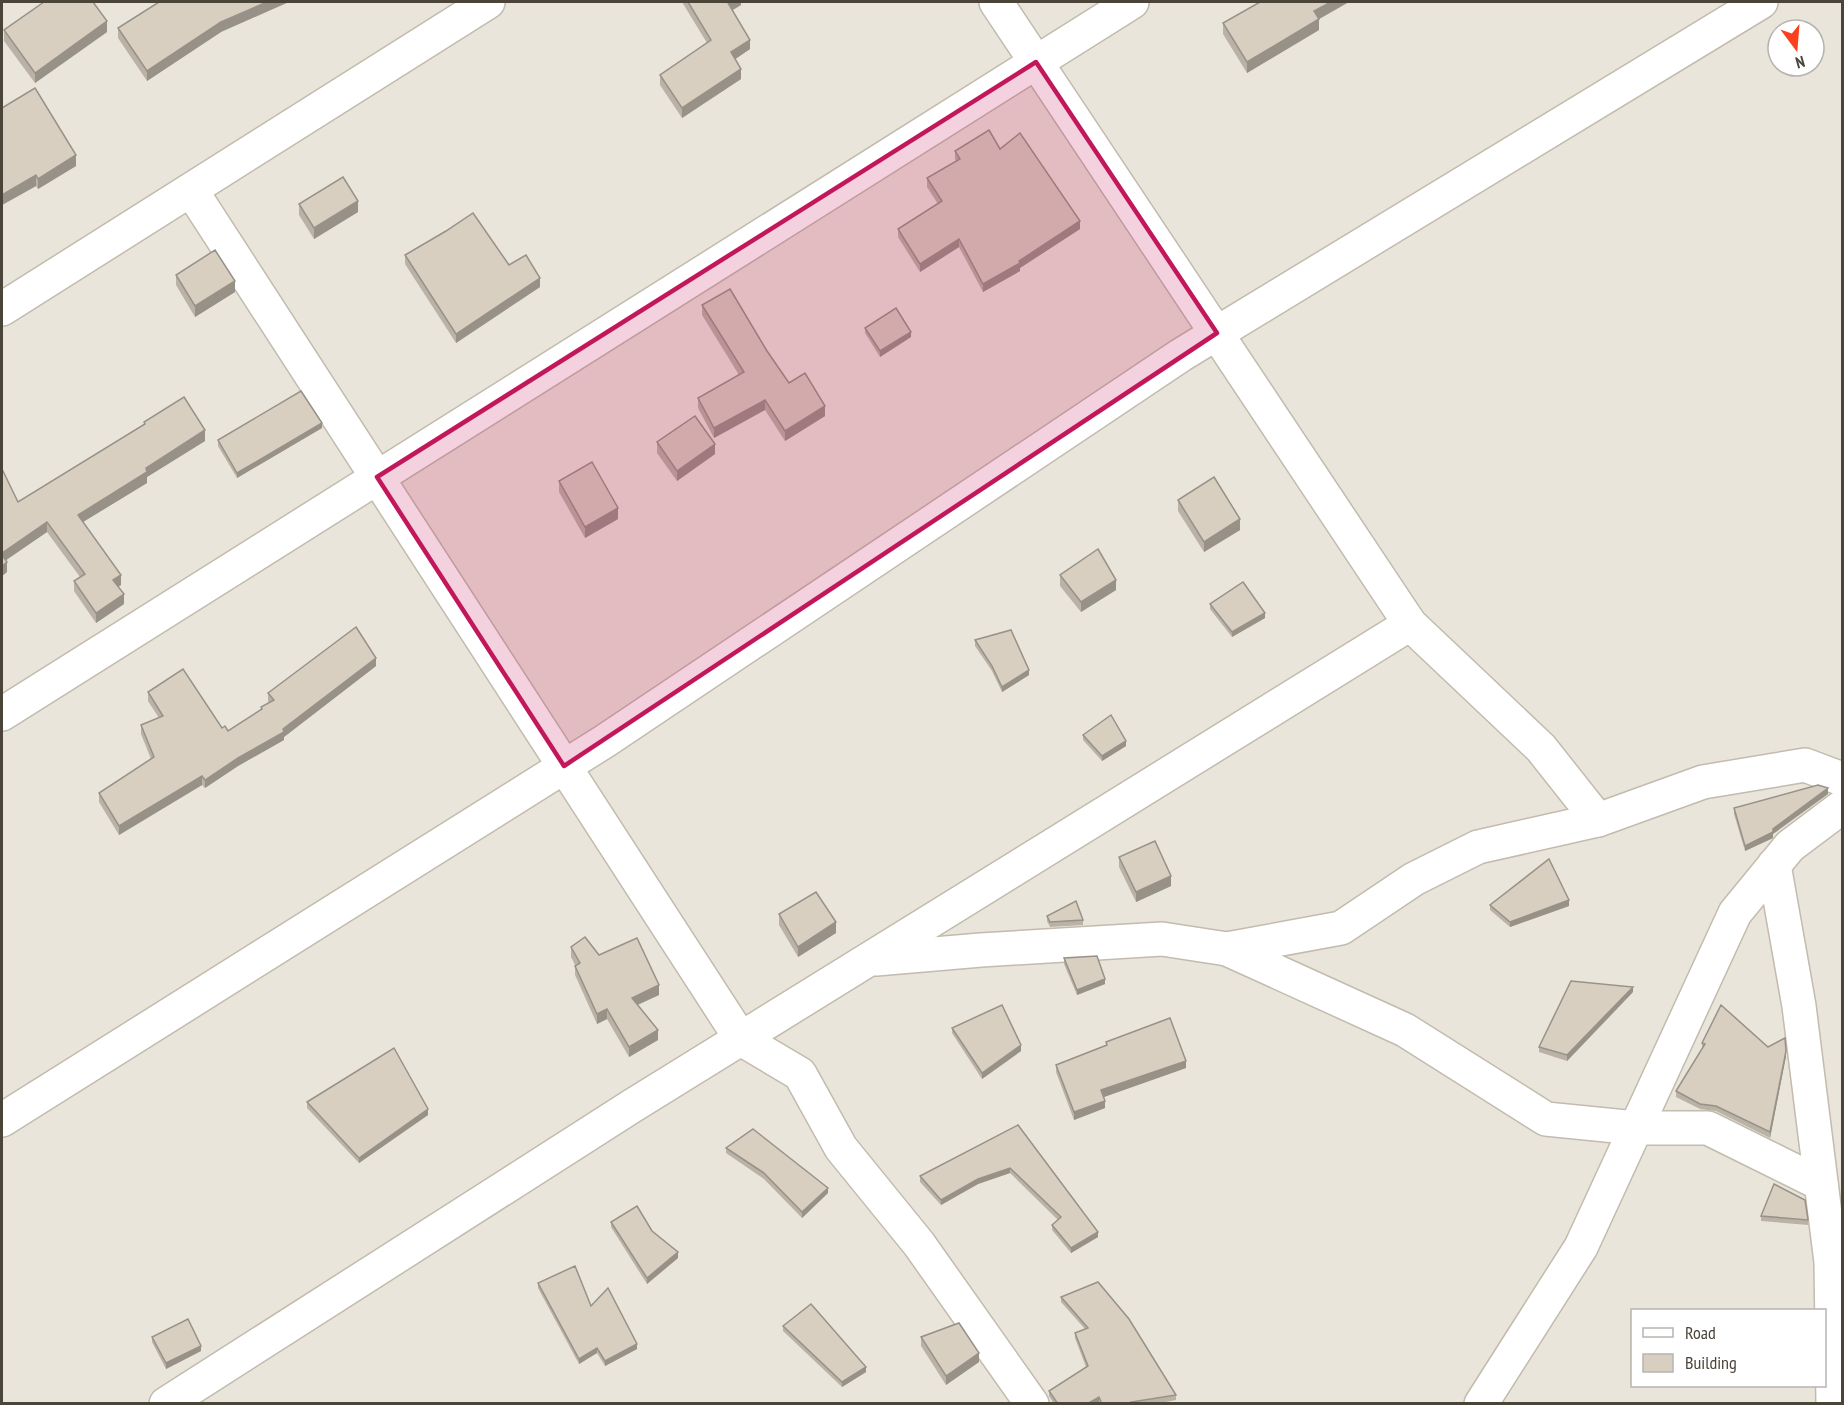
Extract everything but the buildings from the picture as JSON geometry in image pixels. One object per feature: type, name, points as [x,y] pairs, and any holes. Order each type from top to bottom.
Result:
[{"type":"street","points":[[2,309],[488,2]]},
{"type":"street","points":[[996,2],[1410,624],[1542,748],[1598,820]]},
{"type":"street","points":[[2,714],[1132,2]]},
{"type":"street","points":[[2,1120],[605,741],[1171,362],[1761,2]]},
{"type":"street","points":[[191,190],[741,1039],[800,1074],[841,1148],[919,1244],[1032,1404]]},
{"type":"street","points":[[166,1404],[741,1039],[1410,624]]},
{"type":"street","points":[[1227,949],[1341,928],[1414,879],[1478,847],[1598,820],[1703,782],[1805,765],[1842,779]]},
{"type":"street","points":[[1480,1404],[1581,1247],[1735,913],[1790,846],[1842,807]]},
{"type":"street","points":[[1774,865],[1800,1006],[1831,1262],[1833,1404]]},
{"type":"street","points":[[869,959],[1161,939],[1227,949],[1405,1030],[1546,1119],[1636,1128],[1708,1128],[1821,1184]]},
{"type":"highlighted area","points":[[1036,62],[1217,333],[564,766],[377,477]]},
{"type":"shaded area","points":[[2,2],[1842,2],[1842,1403],[2,1403]]}]
